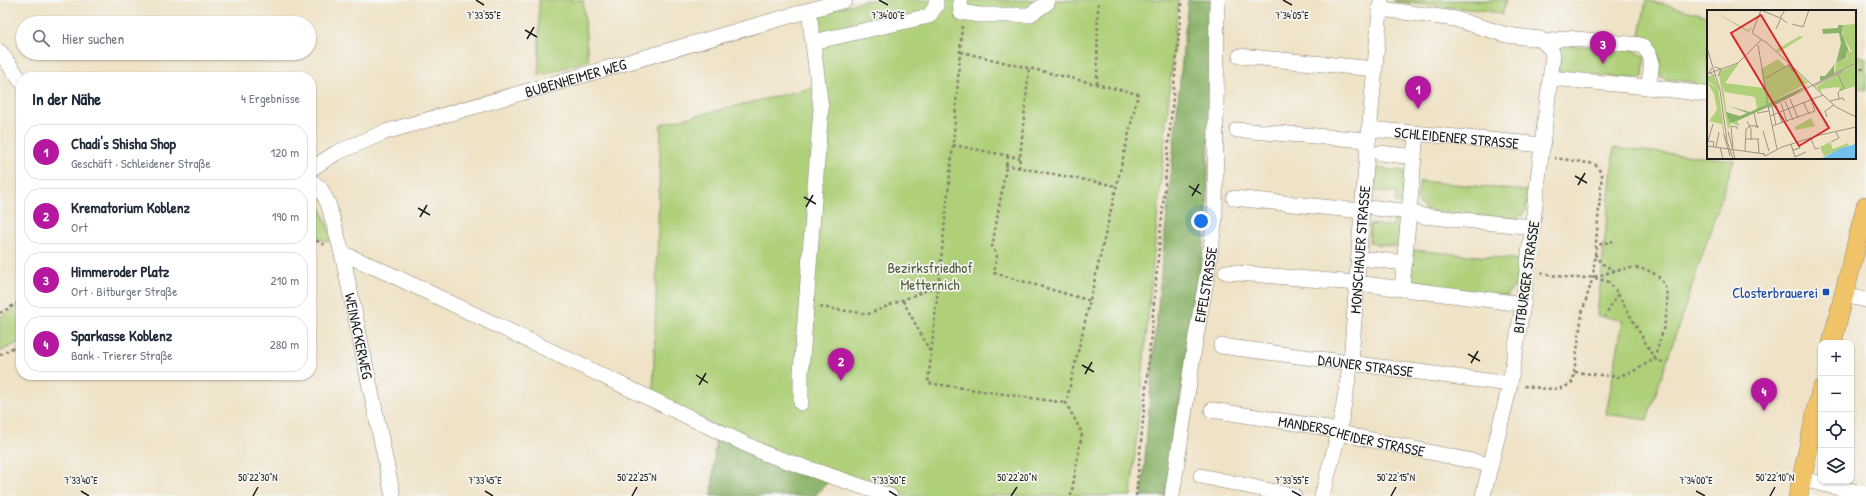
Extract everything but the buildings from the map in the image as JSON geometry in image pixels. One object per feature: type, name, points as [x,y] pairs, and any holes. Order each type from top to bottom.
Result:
[{"type":"main road","points":[[1833,340],[1866,206]]},
{"type":"main road","points":[[1800,487],[1818,404]]},
{"type":"street","name":"BUBENHEIMER WEG","points":[[316,166],[342,150],[385,132],[809,12],[845,0]]},
{"type":"street","points":[[813,42],[929,16],[936,6],[936,0]]},
{"type":"street","points":[[961,6],[979,15],[1030,15],[1047,3],[1047,0]]},
{"type":"street","name":"EIFELSTRASSE","points":[[1172,496],[1208,270],[1214,217],[1217,0]]},
{"type":"street","points":[[1381,4],[1455,19],[1507,34],[1540,39],[1549,49],[1566,38],[1640,45],[1649,52],[1652,59],[1648,87]]},
{"type":"street","name":"MONSCHAUER STRASSE","points":[[1322,496],[1339,432],[1351,362],[1356,283],[1378,209],[1369,135],[1381,4]]},
{"type":"street","points":[[801,403],[801,373],[808,305],[821,108],[809,12]]},
{"type":"street","name":"BITBURGER STRASSE","points":[[1483,496],[1510,384],[1528,271],[1543,151],[1550,78],[1549,49]]},
{"type":"street","points":[[0,52],[16,74]]},
{"type":"street","points":[[1240,56],[1375,69]]},
{"type":"street","points":[[1550,78],[1705,94]]},
{"type":"street","name":"SCHLEIDENER STRASSE","points":[[1237,130],[1369,135],[1416,134],[1543,151]]},
{"type":"street","points":[[1402,289],[1416,134]]},
{"type":"street","points":[[1389,154],[1414,157]]},
{"type":"street","name":"WEINACKERWEG","points":[[316,185],[320,188],[328,203],[342,253],[393,496]]},
{"type":"street","points":[[1234,198],[1410,212],[1422,216],[1533,227]]},
{"type":"street","points":[[342,253],[407,281],[766,454],[890,496]]},
{"type":"street","points":[[1380,260],[1405,263]]},
{"type":"street","points":[[1226,272],[1356,283],[1523,304]]},
{"type":"street","points":[[1844,295],[1866,300]]},
{"type":"street","name":"DAUNER STRASSE","points":[[1221,346],[1510,384]]},
{"type":"street","name":"MANDERSCHEIDER STRASSE","points":[[1212,410],[1321,427],[1491,465]]},
{"type":"street","points":[[1201,476],[1294,496]]},
{"type":"street","points":[[1800,487],[1866,494]]},
{"type":"path","points":[[1097,84],[1098,0]]},
{"type":"path","points":[[1136,496],[1182,0]]},
{"type":"path","points":[[961,6],[961,52],[953,145],[928,383],[1066,403]]},
{"type":"path","points":[[961,52],[1138,94],[1091,301],[1066,403],[1082,434],[1071,496]]},
{"type":"path","points":[[1856,67],[1866,70]]},
{"type":"path","points":[[1019,168],[1029,68]]},
{"type":"path","points":[[953,145],[1020,158]]},
{"type":"path","points":[[1510,384],[1560,389],[1569,386],[1573,381],[1576,372],[1582,313],[1593,277],[1602,174],[1596,164],[1543,151]]},
{"type":"path","points":[[1008,156],[1005,165],[992,248],[997,255],[994,273],[1091,301]]},
{"type":"path","points":[[1005,165],[1117,186]]},
{"type":"path","points":[[1595,249],[1601,244],[1613,241]]},
{"type":"path","points":[[1595,253],[1601,263],[1615,271]]},
{"type":"path","points":[[1528,271],[1573,278],[1593,277],[1633,268],[1648,271],[1659,278],[1665,286],[1668,302],[1666,319],[1654,359],[1636,370],[1617,377],[1576,372]]},
{"type":"path","points":[[1593,277],[1608,282],[1618,294],[1654,359],[1666,363]]},
{"type":"path","points":[[808,305],[868,314],[938,285]]},
{"type":"path","points":[[1605,316],[1618,294]]},
{"type":"path","points":[[903,300],[931,353]]},
{"type":"path","points":[[0,313],[16,304]]},
{"type":"path","points":[[0,355],[16,346]]},
{"type":"green space","points":[[539,0],[583,0],[588,60],[539,76]]},
{"type":"green space","name":"Bezirksfriedhof Metternich","points":[[866,0],[1178,0],[1131,496],[896,496],[767,452],[653,394],[661,124],[815,87],[813,16]]},
{"type":"green space","points":[[1188,0],[1211,0],[1207,216],[1203,252],[1165,496],[1142,496],[1153,357]]},
{"type":"green space","points":[[1392,0],[1506,0],[1502,15],[1489,11],[1396,2]]},
{"type":"green space","points":[[1646,0],[1707,16],[1707,87],[1694,88],[1694,82],[1665,79],[1660,76],[1660,58],[1657,50],[1652,43],[1640,36]]},
{"type":"green space","points":[[1564,45],[1634,50],[1645,57],[1643,76],[1641,79],[1560,72],[1557,69],[1557,53]]},
{"type":"green space","points":[[1856,55],[1866,58],[1866,90],[1856,87]]},
{"type":"green space","points":[[1614,148],[1707,157],[1707,159],[1734,160],[1647,420],[1606,414],[1623,320],[1597,316]]},
{"type":"green space","points":[[1376,168],[1408,172],[1405,204],[1396,203],[1396,193],[1374,191]]},
{"type":"green space","points":[[1420,181],[1528,191],[1526,210],[1522,215],[1519,215],[1518,219],[1424,210],[1424,207],[1420,205],[1417,200]]},
{"type":"green space","points":[[316,202],[321,209],[331,235],[328,242],[316,237]]},
{"type":"green space","points":[[1394,216],[1404,217],[1401,247],[1369,243],[1370,224],[1393,227]]},
{"type":"green space","points":[[1413,250],[1521,260],[1517,283],[1512,290],[1508,292],[1508,296],[1416,285],[1416,281],[1412,278],[1411,274]]},
{"type":"green space","points":[[16,308],[16,344],[0,352],[0,317]]},
{"type":"green space","points":[[716,426],[833,476],[815,496],[712,496]]},
{"type":"place","name":"Himmeroder Platz","points":[[1603,64]]},
{"type":"place","name":"Chadi's Shisha Shop","points":[[1418,109]]},
{"type":"place","name":"Closterbrauerei","points":[[1826,292]]},
{"type":"place","name":"Krematorium Koblenz","points":[[841,381]]},
{"type":"place","name":"Sparkasse Koblenz","points":[[1764,411]]}]
